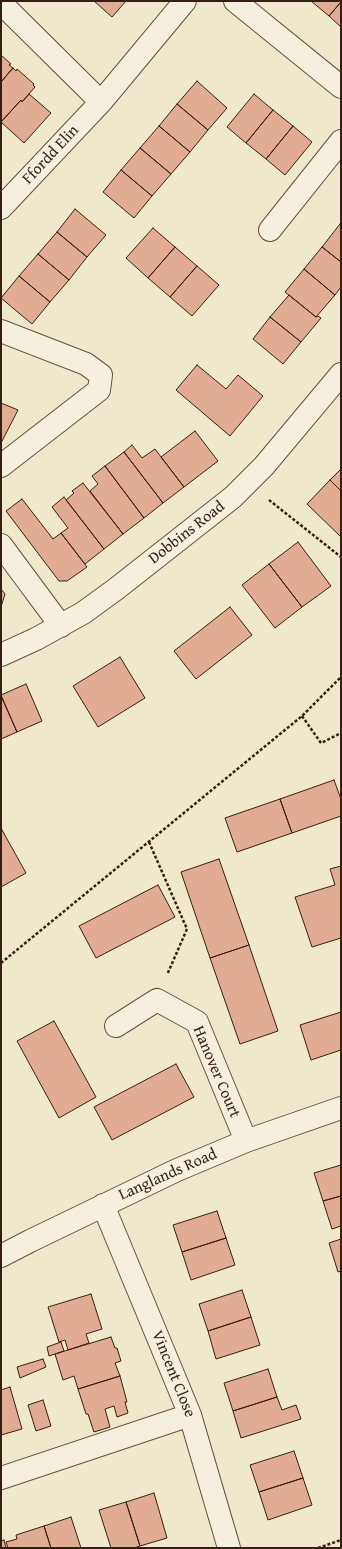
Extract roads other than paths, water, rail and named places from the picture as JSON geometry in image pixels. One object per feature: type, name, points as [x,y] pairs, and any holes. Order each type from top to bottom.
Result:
[{"type":"street","name":"Ffordd Elin","points":[[1,208],[101,102],[185,1]]},
{"type":"street","points":[[235,1],[341,87]]},
{"type":"street","points":[[6,8],[101,102]]},
{"type":"street","points":[[270,230],[341,141]]},
{"type":"street","points":[[1,331],[86,364],[101,375],[99,390],[1,466]]},
{"type":"street","name":"Dobbins Road","points":[[1,655],[61,626],[83,613],[116,589],[248,484],[341,374]]},
{"type":"street","points":[[1,545],[61,626]]},
{"type":"street","name":"Hanover Court","points":[[116,1026],[157,1000],[197,1022],[246,1141]]},
{"type":"street","name":"Langlands Road","points":[[1,1256],[177,1170],[246,1141],[341,1108]]},
{"type":"street","name":"Vincent Close","points":[[103,1205],[190,1415],[229,1548]]},
{"type":"street","points":[[1,1478],[190,1415]]}]
